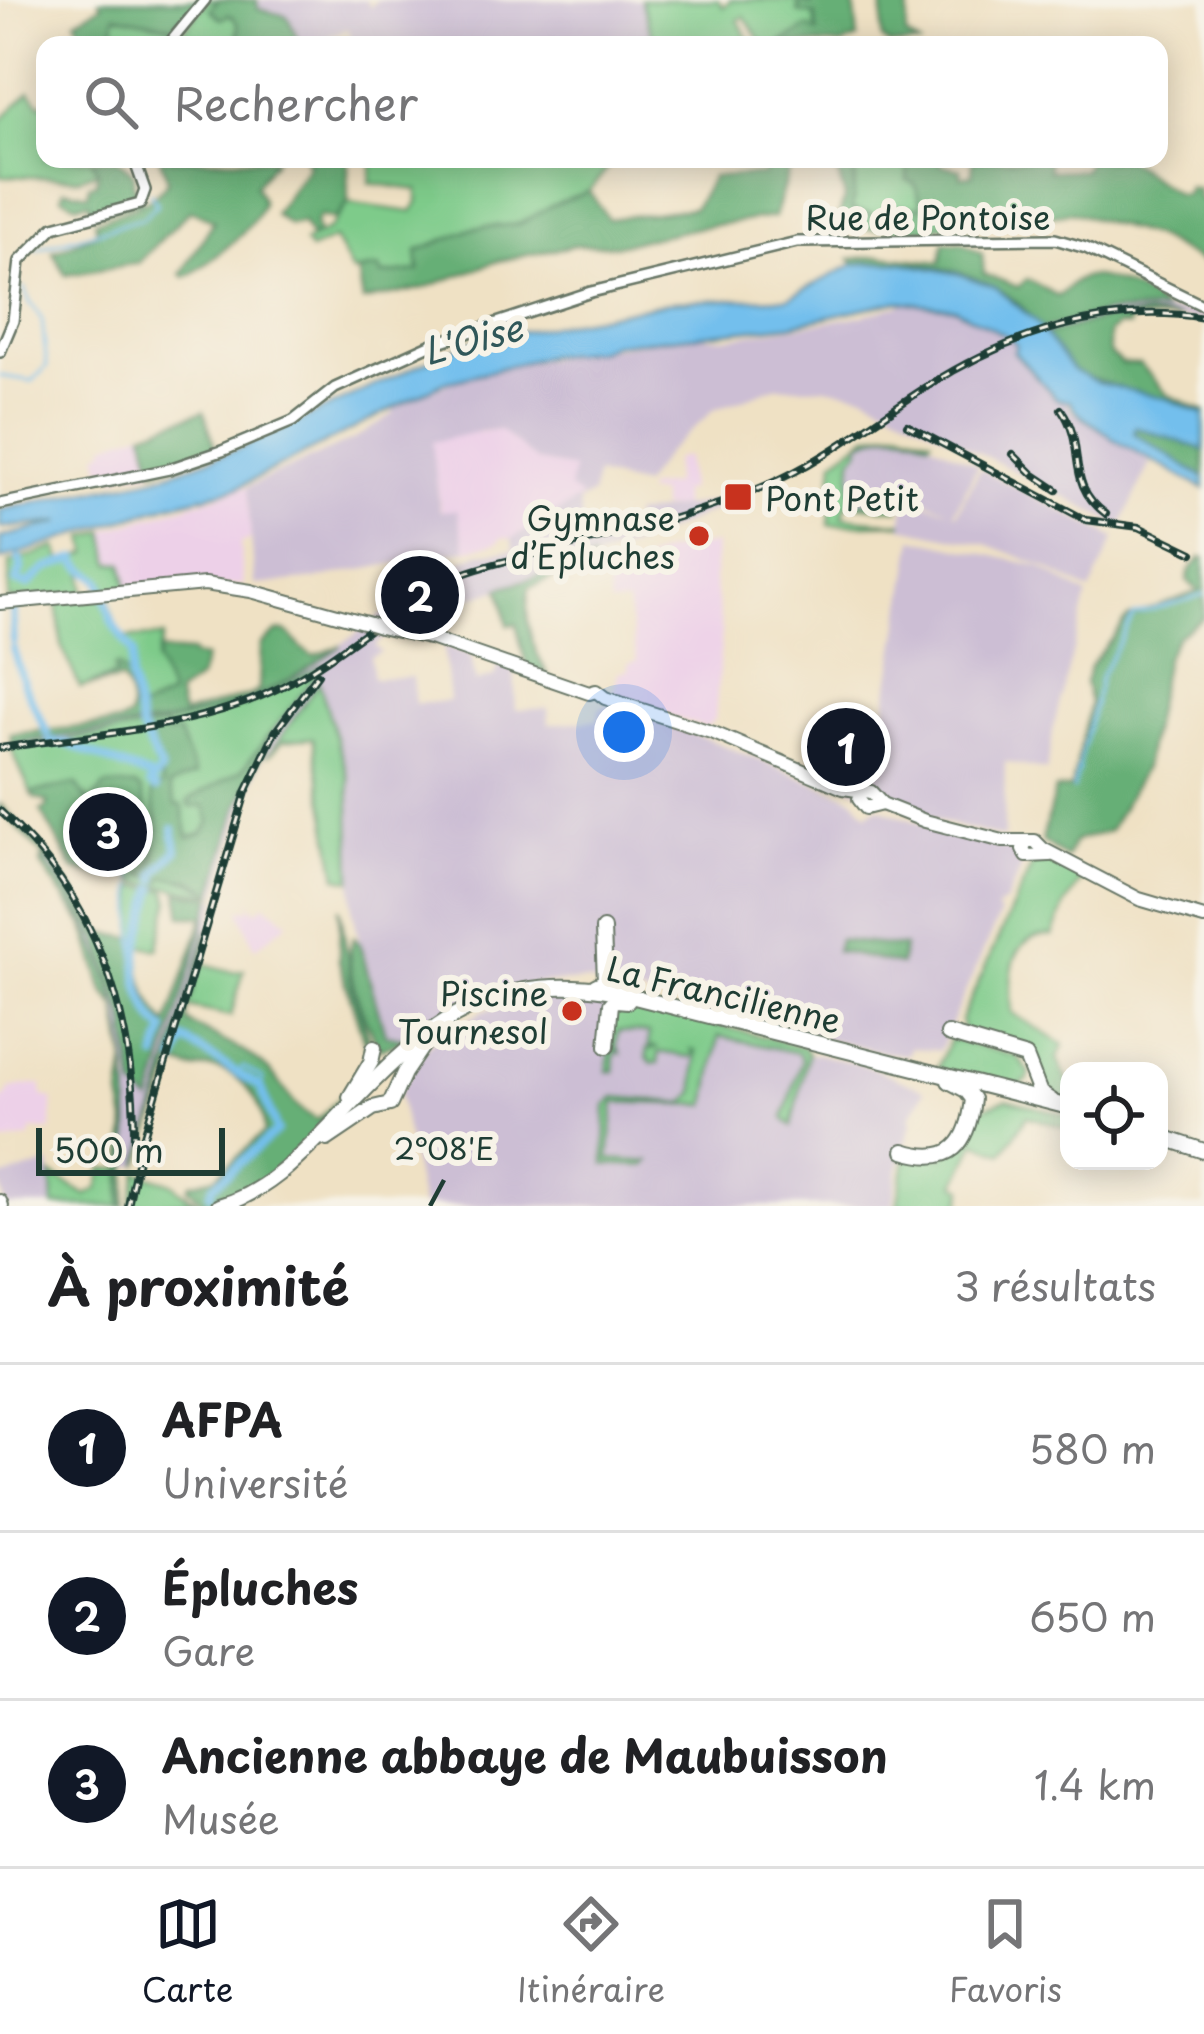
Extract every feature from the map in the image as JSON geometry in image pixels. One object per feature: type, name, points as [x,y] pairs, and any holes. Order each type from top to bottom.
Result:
[{"type":"highway","points":[[496,997],[536,986],[602,985],[605,933],[611,982],[624,992]]},
{"type":"highway","points":[[595,986],[707,1015]]},
{"type":"highway","name":"La Francilienne","points":[[231,1206],[274,1183],[439,1026],[496,997],[552,987],[590,988],[707,1015],[988,1084],[1060,1107]]},
{"type":"highway","name":"La Francilienne","points":[[219,1206],[272,1180],[439,1026],[487,1004],[536,992],[589,991],[1060,1108]]},
{"type":"highway","points":[[536,992],[601,998],[606,1046],[611,1006],[616,1000],[727,1024]]},
{"type":"highway","points":[[331,1124],[376,1057],[439,1026]]},
{"type":"highway","points":[[317,1144],[370,1109],[389,1112],[391,1089],[439,1026]]},
{"type":"highway","points":[[784,1034],[802,1037],[813,1033]]},
{"type":"highway","points":[[948,1034],[1018,1054],[1030,1062],[1040,1093],[1060,1105]]},
{"type":"highway","points":[[988,1084],[1018,1089],[1027,1084],[1030,1066],[1018,1054]]},
{"type":"highway","points":[[904,1151],[933,1157],[952,1150],[964,1137],[972,1108],[969,1092],[941,1078]]},
{"type":"highway","points":[[972,1108],[986,1095],[1007,1096]]},
{"type":"highway","points":[[1168,1142],[1204,1154]]},
{"type":"main road","points":[[176,36],[205,0]]},
{"type":"main road","points":[[0,352],[14,313],[18,264],[49,232],[140,204],[145,194],[138,168]]},
{"type":"main road","name":"Rue de Pontoise","points":[[0,504],[160,471],[222,451],[292,422],[339,385],[514,314],[805,241],[1055,239],[1086,248],[1204,306]]},
{"type":"main road","points":[[0,603],[197,584],[251,591],[433,639],[752,750],[925,821],[1032,848],[1139,899],[1204,918]]},
{"type":"shaded area","points":[[257,0],[366,0],[370,7],[377,0],[641,0],[652,36],[350,36],[347,28],[331,36],[297,36],[287,16],[258,9]]},
{"type":"shaded area","points":[[907,303],[953,308],[1012,341],[1073,412],[1151,462],[1121,526],[865,394],[824,387],[776,387],[714,410],[667,452],[642,486],[596,475],[592,494],[579,502],[584,537],[632,524],[633,515],[722,500],[722,507],[639,544],[462,600],[438,614],[407,616],[384,625],[372,622],[395,601],[419,590],[415,582],[479,553],[513,550],[512,539],[582,498],[569,489],[573,469],[536,461],[500,430],[482,431],[432,442],[440,511],[457,510],[466,550],[310,580],[255,585],[247,487],[356,438],[393,414],[393,409],[431,390],[475,373],[571,354],[691,335],[724,338],[855,317]]},
{"type":"shaded area","points":[[1124,310],[1191,312],[1204,314],[1204,320],[1147,315],[1099,320],[1042,334],[1039,330],[1062,321]]},
{"type":"shaded area","points":[[500,430],[536,461],[573,469],[583,498],[512,539],[502,537],[497,543],[466,550],[457,511],[441,512],[431,441]]},
{"type":"shaded area","points":[[143,431],[153,471],[126,473],[116,479],[112,467],[102,469],[98,454],[106,444]]},
{"type":"shaded area","points":[[900,432],[978,465],[954,513],[980,469],[1115,538],[1090,592],[1043,566],[989,545],[901,527],[907,498],[951,510],[914,496],[906,486],[895,493],[893,504],[850,503],[857,446],[877,434]]},
{"type":"shaded area","points":[[686,456],[689,490],[682,491],[682,507],[660,509],[660,494],[644,493],[673,484],[674,460]]},
{"type":"shaded area","points":[[247,487],[251,540],[240,543],[244,585],[127,588],[117,564],[111,563],[105,531]]},
{"type":"shaded area","points":[[914,538],[1039,566],[1087,596],[1047,771],[1005,762],[1004,838],[945,823],[879,798],[873,787]]},
{"type":"shaded area","points":[[716,544],[714,581],[722,633],[715,719],[706,728],[613,696],[618,672],[637,661],[627,603],[610,605],[607,581],[663,552]]},
{"type":"shaded area","points":[[366,627],[390,632],[375,646],[381,652],[370,657],[373,678],[412,677],[415,704],[449,701],[443,645],[471,655],[476,682],[495,676],[499,662],[514,667],[516,710],[548,708],[549,724],[598,720],[599,709],[609,705],[854,798],[867,814],[878,807],[939,831],[939,837],[945,833],[1014,851],[1022,867],[1005,903],[996,909],[1000,914],[939,1051],[911,1047],[908,1055],[887,1053],[585,981],[533,984],[469,1002],[399,1038],[384,1035],[353,910],[349,780],[319,683],[263,758],[217,894],[213,893],[246,784],[272,732],[320,668],[248,704],[202,718],[11,748],[11,744],[181,718],[248,699],[306,669]]},
{"type":"shaded area","points":[[826,702],[883,709],[866,786],[860,791],[811,771]]},
{"type":"shaded area","points":[[45,856],[99,941],[119,994],[131,1053],[151,1101],[212,897],[218,898],[139,1166],[129,1166],[130,1077],[112,988],[80,915],[42,859]]},
{"type":"shaded area","points":[[248,898],[256,911],[265,904],[289,922],[255,948],[239,910],[252,908]]},
{"type":"shaded area","points":[[542,996],[590,998],[802,1054],[870,1067],[925,1090],[910,1118],[893,1206],[421,1206],[399,1093],[426,1048],[442,1033],[484,1011]]},
{"type":"shaded area","points":[[42,1085],[42,1097],[53,1099],[51,1131],[31,1130],[30,1138],[1,1143],[0,1099],[10,1089]]},
{"type":"shaded area","points":[[50,1164],[53,1206],[5,1206],[0,1178]]},
{"type":"green space","points":[[99,0],[202,0],[173,27],[115,15],[114,36],[84,36],[76,20],[102,5]]},
{"type":"green space","points":[[208,0],[218,0],[211,9],[235,18],[238,26],[237,36],[180,36]]},
{"type":"green space","points":[[218,0],[257,0],[258,9],[287,16],[297,36],[237,36],[236,21],[229,15],[221,19],[210,10]]},
{"type":"green space","points":[[641,0],[718,0],[723,7],[731,0],[811,0],[817,33],[758,36],[744,16],[738,20],[747,36],[652,36]]},
{"type":"green space","points":[[811,0],[854,0],[858,36],[794,36],[808,27],[817,32],[815,15],[798,12],[798,4],[812,5]]},
{"type":"green space","points":[[883,0],[910,0],[906,36],[882,36]]},
{"type":"green space","points":[[114,15],[173,27],[178,19],[187,19],[172,36],[113,36]]},
{"type":"green space","points":[[30,92],[36,99],[36,168],[98,171],[79,178],[0,176],[0,121]]},
{"type":"green space","points":[[127,168],[134,174],[133,187],[141,190],[141,201],[91,215],[89,202],[77,204],[62,197],[64,189],[88,194],[98,171]]},
{"type":"green space","points":[[163,168],[268,168],[255,186],[262,203],[252,222],[185,277],[181,274],[214,221],[190,210],[138,263],[66,275],[53,252],[97,233],[95,221],[136,207],[168,180]]},
{"type":"green space","points":[[307,168],[348,168],[348,203],[334,220],[320,216],[315,223],[318,234],[311,238],[302,223],[289,225],[274,214]]},
{"type":"green space","points":[[372,168],[608,168],[589,191],[550,206],[535,218],[503,228],[474,228],[418,250],[420,271],[381,275],[380,268],[352,272],[334,239],[310,250],[304,243],[329,229],[348,203],[412,212],[418,202],[418,190],[370,183]]},
{"type":"green space","points":[[763,168],[790,168],[774,217],[617,245],[576,245],[498,261],[424,288],[363,301],[358,271],[380,268],[382,275],[419,271],[417,251],[474,228],[520,224],[589,191],[608,219],[694,208],[712,177],[764,175]]},
{"type":"green space","points":[[836,168],[856,168],[852,210],[883,216],[890,205],[922,207],[915,184],[907,180],[908,168],[956,168],[961,169],[961,177],[972,175],[972,168],[1139,168],[1176,194],[1186,194],[1187,187],[1198,189],[1197,197],[1204,201],[1204,264],[1157,238],[1071,212],[1008,224],[936,227],[934,231],[850,228],[838,220],[845,196]]},
{"type":"green space","points":[[856,168],[912,168],[923,208],[883,216],[852,210]]},
{"type":"green space","points":[[944,242],[962,243],[982,254],[984,274],[1018,287],[1027,279],[1058,296],[1082,278],[1103,278],[1138,292],[1164,310],[1103,313],[1039,330],[1024,310],[982,281],[930,266],[854,264],[850,259],[880,256],[941,262]]},
{"type":"green space","points":[[1147,315],[1180,318],[1129,320],[1129,326],[1117,326],[1109,333],[1109,353],[1122,364],[1140,364],[1167,394],[1204,415],[1086,377],[1073,370],[1042,335],[1099,320]]},
{"type":"green space","points":[[204,411],[216,450],[154,470],[144,432]]},
{"type":"green space","points":[[1135,426],[1204,450],[1204,478],[1133,434]]},
{"type":"green space","points":[[901,429],[932,438],[894,433],[859,444],[852,458],[850,501],[896,504],[898,509],[846,504],[843,517],[903,523],[829,525],[834,460],[869,435]]},
{"type":"green space","points":[[105,531],[111,563],[123,563],[127,588],[104,591],[84,569],[84,592],[8,600],[10,563],[57,547],[62,562],[89,553],[85,538]]},
{"type":"green space","points":[[1201,558],[1204,617],[1177,636],[1165,658],[1144,768],[1109,831],[1075,841],[1066,858],[1042,841],[1055,790],[1071,788],[1090,703],[1085,683],[1090,666],[1128,618],[1199,591],[1187,581]]},
{"type":"green space","points":[[594,560],[529,588],[530,634],[548,675],[527,669],[516,624],[508,625],[500,588]]},
{"type":"green space","points":[[108,596],[119,638],[163,637],[156,661],[171,695],[139,711],[131,680],[118,674],[80,688],[62,647],[57,601]]},
{"type":"green space","points":[[285,631],[314,656],[341,646],[285,682],[225,708],[11,744],[11,734],[120,723],[129,718],[130,698],[121,680],[88,686],[117,675],[117,665],[131,680],[139,711],[170,696],[156,661],[159,651],[205,658],[199,679],[177,694],[182,715],[253,694],[259,690],[261,645]]},
{"type":"green space","points":[[324,665],[242,770],[195,798],[205,806],[211,822],[202,833],[188,837],[182,806],[176,805],[169,785],[195,774],[164,725],[248,704]]},
{"type":"green space","points":[[319,682],[349,780],[352,880],[337,877],[313,738],[283,741],[267,757]]},
{"type":"green space","points":[[164,725],[167,734],[179,733],[195,775],[169,786],[176,805],[182,805],[188,837],[202,833],[210,822],[205,806],[190,806],[188,801],[242,770],[272,732],[238,807],[213,893],[193,880],[165,877],[161,881],[142,874],[155,859],[153,841],[158,831],[152,793],[163,785],[142,729]]},
{"type":"green space","points":[[142,729],[163,785],[151,865],[213,894],[135,882],[131,867],[102,858],[83,823],[108,808],[121,808],[129,822],[143,813],[135,786],[91,803],[76,784],[31,793],[11,748]]},
{"type":"green space","points":[[76,784],[90,803],[105,786],[141,790],[147,810],[138,814],[137,822],[129,822],[121,808],[108,808],[83,823],[102,858],[131,868],[131,873],[110,869],[103,876],[74,870],[41,811],[48,802],[31,793]]},
{"type":"green space","points":[[0,804],[49,855],[101,933],[134,938],[142,946],[145,988],[167,1025],[204,916],[182,916],[178,892],[212,897],[151,1103],[135,1088],[126,1021],[99,941],[57,870]]},
{"type":"green space","points":[[1041,857],[1084,876],[1053,936],[1027,942],[1019,950],[1012,973],[1012,1013],[1064,1045],[1057,1059],[1060,1097],[1047,1093],[1039,1061],[1028,1052],[964,1032],[961,1020],[1033,863]]},
{"type":"green space","points":[[42,859],[93,940],[116,1007],[104,992],[84,926],[41,865]]},
{"type":"green space","points":[[135,886],[167,890],[170,901],[158,949],[142,946],[134,938]]},
{"type":"green space","points":[[340,907],[352,988],[372,1050],[356,1080],[368,1054],[339,961]]},
{"type":"green space","points":[[207,932],[188,1007],[191,1024],[257,1060],[300,1109],[318,1120],[356,1080],[305,1146],[257,1186],[206,1206],[150,1206],[192,1201],[183,1192],[205,1202],[188,1188],[191,1183],[215,1177],[264,1133],[256,1101],[233,1076],[174,1063],[139,1166]]},
{"type":"green space","points":[[354,937],[385,1035],[401,1038],[448,1013],[411,1038],[380,1049],[352,978]]},
{"type":"green space","points":[[839,940],[904,947],[900,965],[836,951]]},
{"type":"green space","points":[[202,963],[233,972],[244,970],[231,1016],[188,1007]]},
{"type":"green space","points":[[621,1001],[804,1047],[808,1054],[792,1126],[784,1118],[802,1060],[799,1053],[719,1036],[707,1105],[615,1102],[609,1159],[649,1162],[645,1166],[605,1164],[606,1106],[615,1097],[685,1103],[695,1093],[696,1051],[692,1050],[691,1057],[659,1052],[658,1063],[652,1063],[647,1049],[658,1048],[649,1046],[649,1033],[618,1031],[620,1053],[615,1051],[614,1071],[608,1071],[612,1006]]},
{"type":"green space","points":[[118,1016],[127,1067],[129,1112],[125,1206],[121,1206],[126,1122],[121,1096],[126,1063]]},
{"type":"green space","points":[[950,1039],[1017,1056],[1030,1073],[1028,1080],[1015,1088],[937,1069]]},
{"type":"green space","points":[[1006,1099],[1060,1114],[1060,1126],[1027,1116],[1003,1153],[976,1142],[956,1184],[964,1188],[961,1206],[897,1206],[906,1155],[943,1157],[973,1112]]},
{"type":"green space","points":[[103,1169],[122,1169],[121,1206],[53,1206],[52,1175],[86,1195],[98,1189]]},
{"type":"green space","points":[[138,1172],[172,1183],[194,1202],[131,1206]]},
{"type":"water","points":[[899,262],[995,287],[1034,320],[1073,370],[1099,383],[1168,399],[1204,414],[1204,450],[1136,427],[1134,433],[1204,478],[1204,489],[1113,439],[1078,413],[1070,401],[1057,399],[1014,352],[1016,345],[1010,338],[954,308],[897,301],[790,325],[613,344],[443,383],[237,488],[168,505],[0,560],[0,538],[61,522],[0,528],[0,510],[157,477],[239,449],[468,342],[676,301],[788,298],[854,264]]},
{"type":"waterway","points":[[37,249],[143,218],[157,204],[150,193]]},
{"type":"waterway","points":[[24,288],[31,305]]},
{"type":"waterway","points":[[0,376],[33,381],[47,366],[42,320],[33,306]]},
{"type":"waterway","points":[[28,585],[46,569],[77,558],[78,564],[100,580],[113,624],[133,653],[130,677],[140,724]]},
{"type":"waterway","points":[[19,559],[22,568],[16,582],[27,584]]},
{"type":"waterway","points":[[1073,789],[1101,675],[1134,615],[1204,595]]},
{"type":"waterway","points":[[13,641],[14,607]]},
{"type":"waterway","points":[[13,649],[48,734]]},
{"type":"waterway","points":[[141,729],[161,771],[150,784],[156,789]]},
{"type":"waterway","points":[[50,742],[65,743],[154,779]]},
{"type":"waterway","points":[[156,879],[177,850],[173,829]]},
{"type":"waterway","points":[[126,838],[132,854],[132,879]]},
{"type":"waterway","points":[[133,885],[135,956]]},
{"type":"waterway","points":[[155,888],[138,971],[148,1008],[165,1030],[157,1058]]},
{"type":"waterway","points":[[176,1061],[184,1040],[260,1087],[277,1131],[213,1186],[210,1194]]},
{"type":"waterway","points":[[237,1073],[243,1067],[263,1079],[260,1087]]},
{"type":"railway","points":[[0,748],[144,728],[250,701],[306,673],[436,586],[496,564],[662,522],[765,486],[828,452],[959,367],[1026,337],[1060,326],[1132,315],[1204,318]]},
{"type":"railway","points":[[1061,409],[1069,423],[1085,489],[1106,514]]},
{"type":"railway","points":[[907,425],[1086,520],[1139,527],[1193,553]]},
{"type":"railway","points":[[1013,454],[1057,490]]},
{"type":"railway","points":[[128,1206],[140,1149],[246,792],[275,732],[318,674]]},
{"type":"railway","points":[[0,811],[62,881],[103,960],[127,1047],[134,1139]]},
{"type":"place","name":"Pont Petit","points":[[738,497]]},
{"type":"place","name":"Gymnase d’Epluches","points":[[699,536]]},
{"type":"place","name":"Épluches","points":[[420,595]]},
{"type":"place","name":"AFPA","points":[[846,747]]},
{"type":"place","name":"Ancienne abbaye de Maubuisson","points":[[108,832]]},
{"type":"place","name":"Piscine Tournesol","points":[[572,1011]]},
{"type":"water label","name":"L'Oise","points":[[472,338]]}]
